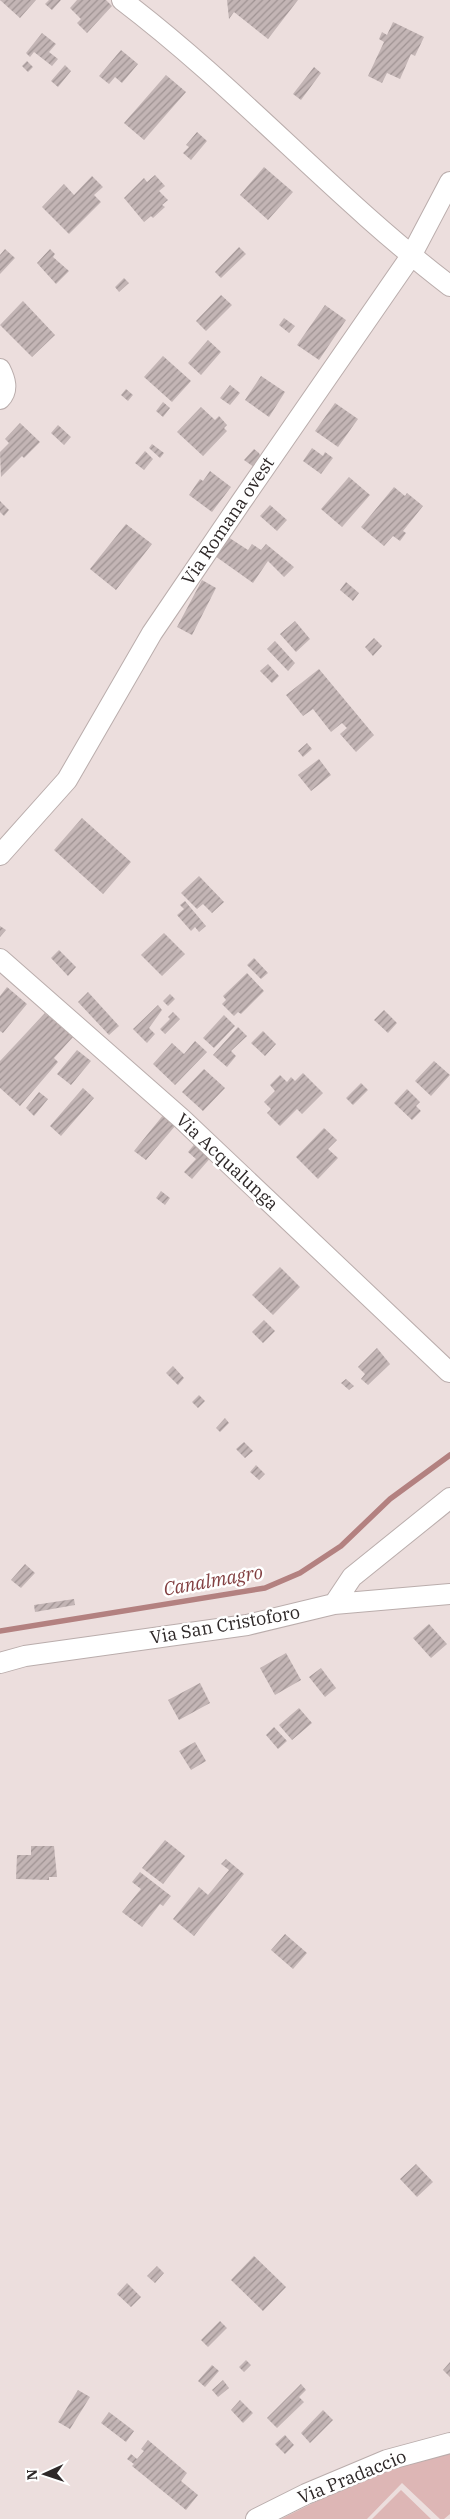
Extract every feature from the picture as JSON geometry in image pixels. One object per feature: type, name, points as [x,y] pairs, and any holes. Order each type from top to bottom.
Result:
[{"type":"street","points":[[122,0],[214,75],[411,256],[450,286]]},
{"type":"street","name":"Via Romana ovest","points":[[0,855],[67,780],[152,634],[240,502],[411,256],[450,182]]},
{"type":"street","points":[[0,369],[6,382],[3,396],[0,399]]},
{"type":"street","name":"Via Acqualunga","points":[[0,959],[182,1119],[449,1372]]},
{"type":"street","points":[[334,1604],[352,1577],[450,1498]]},
{"type":"street","name":"Via San Cristoforo","points":[[0,1663],[25,1656],[247,1625],[334,1604],[450,1594]]},
{"type":"street","name":"Via Pradaccio","points":[[256,2519],[306,2494],[387,2460],[450,2443]]},
{"type":"shaded area","points":[[450,2446],[450,2514],[444,2519],[440,2519],[402,2483],[367,2519],[281,2519],[389,2465]]},
{"type":"shaded area","points":[[401,2490],[431,2519],[372,2519]]},
{"type":"building","points":[[0,0],[36,0],[20,18]]},
{"type":"building","points":[[49,0],[61,0],[52,10],[45,4]]},
{"type":"building","points":[[77,0],[106,0],[112,6],[87,33],[77,23],[81,19],[70,8]]},
{"type":"building","points":[[227,0],[298,0],[268,39],[234,12],[229,19]]},
{"type":"building","points":[[393,22],[424,37],[415,56],[411,54],[400,79],[387,73],[382,83],[368,76],[384,42],[379,39],[382,32],[387,35]]},
{"type":"building","points":[[42,33],[56,44],[49,52],[58,59],[52,66],[34,52],[30,57],[26,53]]},
{"type":"building","points":[[121,50],[138,64],[122,83],[115,77],[109,84],[99,76]]},
{"type":"building","points":[[27,61],[33,67],[28,72],[22,66]]},
{"type":"building","points":[[65,65],[71,71],[58,87],[51,81]]},
{"type":"building","points":[[314,67],[321,73],[301,100],[293,94]]},
{"type":"building","points":[[166,75],[186,92],[144,140],[124,123]]},
{"type":"building","points":[[197,132],[207,141],[191,160],[183,153],[189,147],[186,145]]},
{"type":"building","points":[[264,167],[293,192],[268,220],[240,195]]},
{"type":"building","points":[[155,175],[165,186],[159,191],[168,200],[162,205],[165,207],[153,218],[151,216],[144,222],[124,198],[144,178],[147,182]]},
{"type":"building","points":[[92,176],[103,187],[94,195],[101,202],[69,234],[42,207],[64,184],[74,195]]},
{"type":"building","points":[[239,247],[246,254],[221,278],[215,272]]},
{"type":"building","points":[[5,249],[15,258],[0,274],[0,255]]},
{"type":"building","points":[[50,249],[55,254],[53,257],[69,271],[56,284],[37,263]]},
{"type":"building","points":[[124,278],[129,283],[119,292],[115,287]]},
{"type":"building","points":[[221,295],[232,305],[206,331],[196,321]]},
{"type":"building","points":[[23,301],[55,335],[32,357],[0,325]]},
{"type":"building","points":[[325,305],[346,320],[319,360],[297,345]]},
{"type":"building","points":[[284,318],[295,326],[289,333],[279,325]]},
{"type":"building","points":[[208,340],[221,352],[201,375],[188,363]]},
{"type":"building","points":[[163,356],[191,381],[172,402],[144,377]]},
{"type":"building","points":[[261,376],[285,392],[269,417],[245,400]]},
{"type":"building","points":[[230,385],[240,393],[230,405],[220,398]]},
{"type":"building","points":[[126,389],[133,395],[128,401],[121,395]]},
{"type":"building","points":[[163,402],[170,408],[163,417],[156,411]]},
{"type":"building","points":[[335,403],[358,419],[338,447],[315,431]]},
{"type":"building","points":[[201,407],[215,420],[219,416],[227,425],[224,428],[227,431],[203,456],[177,432]]},
{"type":"building","points":[[20,423],[40,442],[24,458],[22,456],[1,477],[0,452],[9,443],[5,439]]},
{"type":"building","points":[[58,425],[71,437],[64,445],[51,433]]},
{"type":"building","points":[[152,444],[164,453],[160,458],[149,448]]},
{"type":"building","points":[[312,448],[323,456],[325,452],[333,458],[321,474],[303,461]]},
{"type":"building","points":[[254,449],[259,453],[263,462],[258,470],[244,460]]},
{"type":"building","points":[[145,451],[153,459],[144,470],[135,463]]},
{"type":"building","points":[[210,471],[231,487],[212,512],[189,495],[200,479],[203,481]]},
{"type":"building","points":[[349,477],[370,495],[342,527],[321,509]]},
{"type":"building","points":[[394,487],[405,496],[407,493],[423,506],[403,531],[406,533],[400,541],[393,536],[384,546],[361,527]]},
{"type":"building","points":[[0,501],[9,510],[4,516],[0,512]]},
{"type":"building","points":[[270,505],[287,520],[277,531],[260,516]]},
{"type":"building","points":[[126,524],[152,544],[116,590],[90,569]]},
{"type":"building","points":[[228,537],[248,550],[252,544],[261,550],[266,544],[294,567],[284,577],[268,561],[253,583],[215,556]]},
{"type":"building","points":[[202,580],[216,588],[192,635],[177,627]]},
{"type":"building","points":[[346,582],[359,593],[353,601],[340,590]]},
{"type":"building","points":[[295,621],[310,639],[296,652],[280,634]]},
{"type":"building","points":[[374,638],[382,646],[373,656],[365,647]]},
{"type":"building","points":[[275,641],[295,663],[288,671],[267,649]]},
{"type":"building","points":[[268,664],[279,676],[272,683],[260,671]]},
{"type":"building","points":[[319,669],[374,735],[356,752],[340,734],[347,728],[342,723],[331,732],[313,709],[303,716],[286,695]]},
{"type":"building","points":[[307,743],[312,749],[303,757],[298,751]]},
{"type":"building","points":[[319,759],[331,775],[311,791],[298,775]]},
{"type":"building","points":[[82,818],[131,862],[103,894],[54,850]]},
{"type":"building","points":[[199,876],[224,902],[212,913],[203,904],[197,909],[181,893]]},
{"type":"building","points":[[185,901],[206,926],[199,932],[195,927],[191,931],[177,915],[184,909],[180,905]]},
{"type":"building","points":[[0,926],[6,930],[0,937]]},
{"type":"building","points":[[164,933],[185,954],[162,976],[141,955]]},
{"type":"building","points":[[59,950],[76,967],[68,976],[51,958]]},
{"type":"building","points":[[254,958],[268,973],[261,979],[247,965]]},
{"type":"building","points":[[247,973],[264,991],[241,1014],[238,1012],[234,1016],[222,1004],[226,1000],[223,996]]},
{"type":"building","points":[[7,987],[27,1004],[3,1033],[0,1031],[0,996]]},
{"type":"building","points":[[88,992],[119,1026],[109,1035],[78,1002]]},
{"type":"building","points":[[170,994],[175,999],[168,1006],[163,1001]]},
{"type":"building","points":[[158,1005],[162,1010],[149,1028],[155,1034],[147,1043],[133,1029]]},
{"type":"building","points":[[384,1010],[397,1023],[388,1033],[374,1020]]},
{"type":"building","points":[[173,1012],[180,1019],[165,1034],[160,1029],[170,1019],[168,1017]]},
{"type":"building","points":[[45,1013],[73,1037],[54,1058],[58,1062],[20,1106],[0,1088],[0,1061]]},
{"type":"building","points":[[224,1015],[235,1026],[214,1048],[203,1038]]},
{"type":"building","points":[[238,1027],[247,1036],[231,1051],[236,1056],[227,1067],[213,1055]]},
{"type":"building","points":[[263,1031],[276,1044],[265,1056],[251,1043]]},
{"type":"building","points":[[195,1041],[207,1052],[175,1085],[153,1064],[172,1043],[184,1054]]},
{"type":"building","points":[[77,1050],[91,1061],[71,1085],[57,1074]]},
{"type":"building","points":[[434,1061],[450,1075],[431,1096],[415,1081]]},
{"type":"building","points":[[204,1069],[225,1088],[203,1111],[182,1092]]},
{"type":"building","points":[[303,1073],[323,1093],[302,1114],[297,1109],[280,1126],[267,1113],[271,1109],[264,1102],[275,1091],[270,1085],[280,1075],[287,1082],[291,1077],[295,1081]]},
{"type":"building","points":[[361,1083],[368,1090],[353,1105],[346,1098]]},
{"type":"building","points":[[83,1088],[94,1098],[61,1136],[50,1126]]},
{"type":"building","points":[[407,1089],[420,1102],[416,1106],[421,1111],[412,1120],[394,1103]]},
{"type":"building","points":[[39,1092],[48,1099],[34,1116],[26,1108]]},
{"type":"building","points":[[164,1114],[176,1125],[146,1160],[134,1151]]},
{"type":"building","points":[[324,1128],[337,1140],[328,1149],[338,1158],[318,1179],[296,1157]]},
{"type":"building","points":[[197,1141],[213,1155],[192,1179],[184,1172],[196,1159],[188,1152]]},
{"type":"building","points":[[161,1191],[170,1198],[165,1205],[156,1198]]},
{"type":"building","points":[[280,1267],[300,1287],[273,1315],[252,1295]]},
{"type":"building","points":[[264,1320],[275,1331],[263,1343],[252,1332]]},
{"type":"building","points":[[377,1348],[390,1364],[368,1385],[361,1379],[365,1374],[358,1367]]},
{"type":"building","points":[[173,1366],[184,1378],[178,1385],[166,1373]]},
{"type":"building","points":[[346,1379],[354,1386],[349,1390],[341,1383]]},
{"type":"building","points":[[199,1395],[205,1401],[198,1408],[192,1402]]},
{"type":"building","points":[[225,1418],[229,1423],[220,1432],[216,1428]]},
{"type":"building","points":[[244,1442],[253,1451],[245,1458],[236,1449]]},
{"type":"building","points":[[256,1465],[265,1474],[259,1480],[250,1472]]},
{"type":"building","points":[[25,1564],[35,1573],[21,1588],[11,1580]]},
{"type":"building","points":[[74,1599],[75,1605],[35,1612],[34,1605]]},
{"type":"building","points":[[429,1624],[447,1644],[431,1658],[413,1638]]},
{"type":"building","points":[[286,1653],[301,1680],[275,1695],[260,1668]]},
{"type":"building","points":[[321,1668],[336,1688],[325,1697],[309,1677]]},
{"type":"building","points":[[200,1683],[210,1703],[179,1720],[168,1700]]},
{"type":"building","points":[[299,1708],[312,1723],[292,1740],[279,1725]]},
{"type":"building","points":[[274,1727],[287,1741],[278,1749],[266,1735]]},
{"type":"building","points":[[195,1742],[206,1761],[191,1770],[179,1751]]},
{"type":"building","points":[[165,1840],[185,1856],[163,1884],[142,1868]]},
{"type":"building","points":[[31,1846],[54,1846],[57,1877],[49,1877],[49,1880],[16,1879],[17,1855],[31,1855]]},
{"type":"building","points":[[226,1859],[244,1874],[194,1936],[173,1919],[199,1887],[208,1895],[229,1870],[221,1864]]},
{"type":"building","points":[[140,1872],[171,1896],[163,1906],[160,1904],[142,1927],[122,1912],[141,1889],[132,1882]]},
{"type":"building","points":[[285,1934],[307,1953],[293,1969],[271,1950]]},
{"type":"building","points":[[416,2164],[433,2182],[417,2197],[400,2179]]},
{"type":"building","points":[[254,2256],[286,2287],[263,2311],[231,2280]]},
{"type":"building","points":[[157,2266],[164,2273],[155,2283],[147,2276]]},
{"type":"building","points":[[127,2283],[141,2297],[131,2307],[117,2294]]},
{"type":"building","points":[[220,2321],[227,2328],[208,2347],[201,2340]]},
{"type":"building","points":[[246,2360],[251,2365],[244,2372],[239,2367]]},
{"type":"building","points":[[450,2362],[450,2377],[443,2370]]},
{"type":"building","points":[[212,2365],[219,2371],[205,2387],[198,2381]]},
{"type":"building","points":[[223,2380],[229,2388],[218,2397],[212,2390]]},
{"type":"building","points":[[301,2384],[306,2390],[299,2397],[304,2402],[277,2428],[267,2418]]},
{"type":"building","points":[[78,2390],[90,2397],[70,2429],[58,2422]]},
{"type":"building","points":[[240,2400],[253,2413],[243,2423],[231,2410]]},
{"type":"building","points":[[323,2410],[333,2420],[310,2443],[301,2433]]},
{"type":"building","points":[[109,2412],[134,2431],[126,2442],[101,2423]]},
{"type":"building","points":[[285,2435],[294,2445],[285,2454],[275,2444]]},
{"type":"building","points":[[148,2440],[187,2473],[181,2481],[198,2495],[186,2510],[132,2466],[134,2464],[127,2459],[131,2454],[137,2459],[144,2451],[141,2449]]},
{"type":"waterway","name":"Canalmagro","points":[[0,1631],[265,1588],[300,1573],[341,1546],[390,1499],[450,1455]]}]
